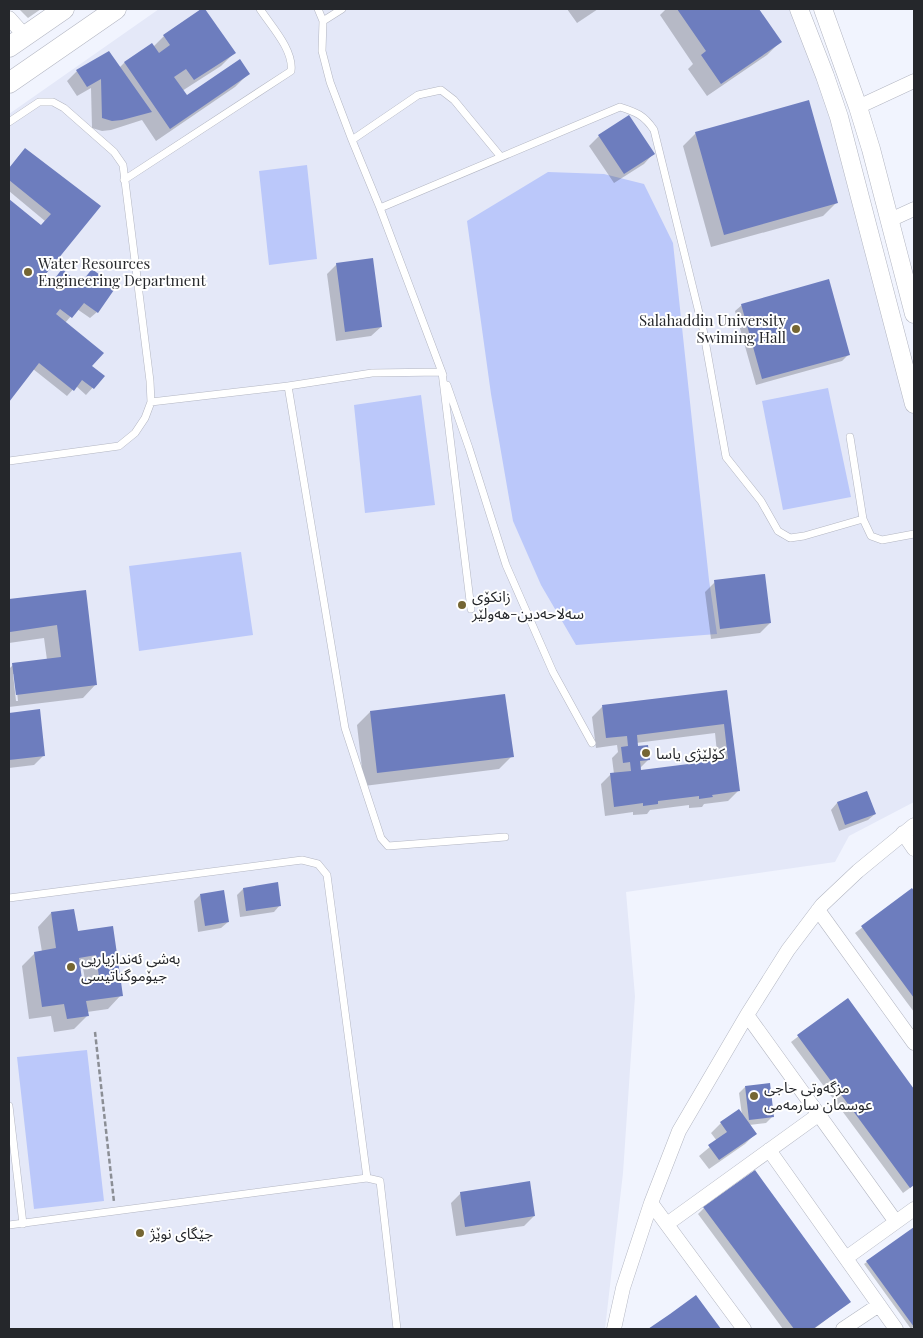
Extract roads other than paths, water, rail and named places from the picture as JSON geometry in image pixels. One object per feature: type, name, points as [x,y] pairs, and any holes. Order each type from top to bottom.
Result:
[{"type":"main road","points":[[9,47],[64,9]]},
{"type":"main road","points":[[9,83],[107,11]]},
{"type":"street","points":[[799,9],[825,76],[838,117],[914,404]]},
{"type":"street","points":[[823,9],[858,107],[914,314]]},
{"type":"street","points":[[9,18],[25,36]]},
{"type":"street","points":[[858,107],[914,81]]},
{"type":"street","points":[[890,220],[914,210]]},
{"type":"street","points":[[894,326],[914,322]]},
{"type":"street","points":[[614,1329],[623,1288],[651,1203],[679,1131],[747,1015],[788,950],[818,910],[858,871],[909,829],[914,849]]},
{"type":"street","points":[[818,910],[914,1043]]},
{"type":"street","points":[[747,1015],[896,1222]]},
{"type":"street","points":[[666,1224],[818,1115]]},
{"type":"street","points":[[769,1150],[896,1329]]},
{"type":"street","points":[[651,1203],[744,1329]]},
{"type":"street","points":[[846,1258],[914,1209]]},
{"type":"street","points":[[843,1329],[879,1305]]},
{"type":"lane","points":[[124,180],[291,71],[292,62],[289,53],[260,9]]},
{"type":"lane","points":[[318,9],[323,21],[322,50],[330,82],[442,372],[469,448],[506,565],[553,672],[592,743]]},
{"type":"lane","points":[[323,21],[342,9]]},
{"type":"lane","points":[[352,140],[418,95],[441,90],[454,100],[501,157]]},
{"type":"lane","points":[[9,122],[38,102],[53,102],[64,108],[114,152],[123,165],[151,402],[135,433],[119,446],[9,461]]},
{"type":"lane","points":[[380,208],[620,107],[646,119],[654,130],[703,330],[726,457],[761,501],[778,531],[790,538],[804,536],[863,519]]},
{"type":"lane","points":[[151,402],[288,386],[372,373],[442,372]]},
{"type":"lane","points":[[442,372],[471,609]]},
{"type":"lane","points":[[288,386],[345,728],[381,838],[388,846],[505,837]]},
{"type":"lane","points":[[850,437],[863,519],[871,536],[882,540],[914,534]]},
{"type":"lane","points":[[9,898],[302,860],[318,864],[327,875],[367,1178]]},
{"type":"lane","points":[[9,1106],[23,1224]]},
{"type":"lane","points":[[9,1226],[367,1178],[380,1181],[397,1329]]},
{"type":"place","name":"Water Resources Engineering Department","points":[[28,272]]},
{"type":"place","name":"Salahaddin University Swiming Hall","points":[[796,329]]},
{"type":"place","name":"زانکۆی سەلاحەدین-هەولێر","points":[[462,605]]},
{"type":"place","name":"کۆلێژی یاسا","points":[[646,753]]},
{"type":"place","name":"بەشی ئەندازیاریی جیۆموگناتیسی","points":[[71,967]]},
{"type":"place","name":"مزگەوتی حاجی عوسمان سارمەمی","points":[[754,1096]]},
{"type":"place","name":"جێگای نوێژ","points":[[140,1233]]}]
